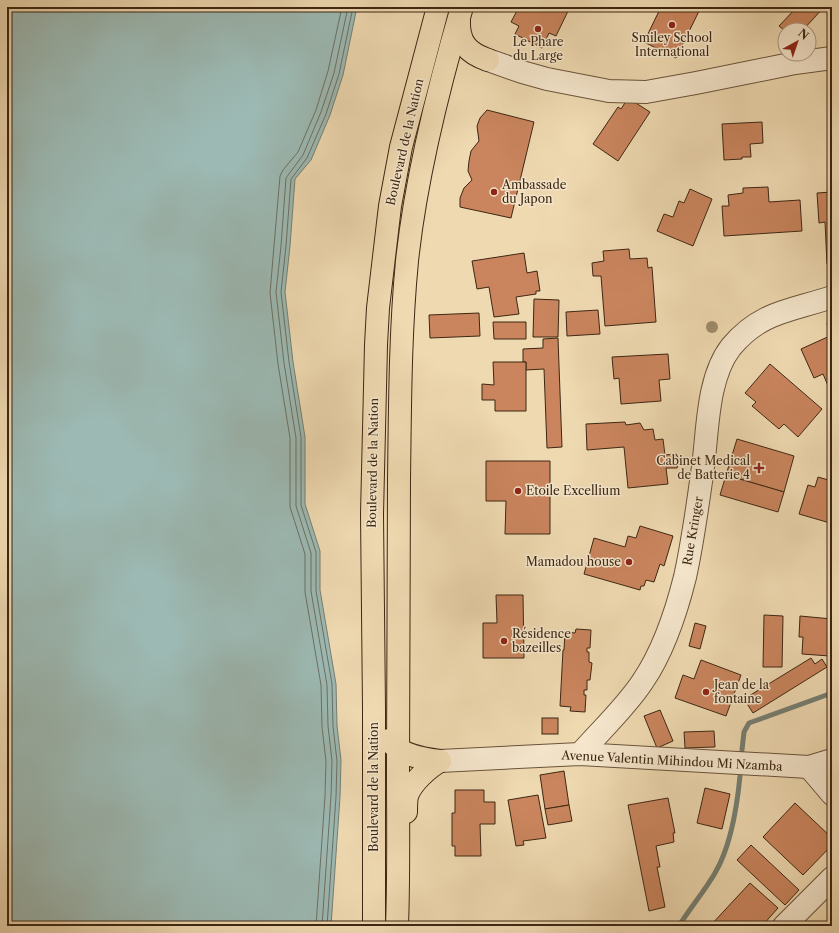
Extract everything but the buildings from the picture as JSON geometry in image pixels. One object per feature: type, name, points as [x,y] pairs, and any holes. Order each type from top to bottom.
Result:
[{"type":"main road","name":"Boulevard de la Nation","points":[[374,926],[372,514],[376,338],[383,260],[390,206],[401,147],[438,7]]},
{"type":"main road","name":"Boulevard de la Nation","points":[[397,926],[399,497],[403,310],[407,260],[417,192],[428,138],[461,12]]},
{"type":"main road","points":[[461,12],[458,30],[464,44],[478,56],[488,60]]},
{"type":"main road","points":[[443,78],[453,66],[460,61],[468,59],[488,60]]},
{"type":"main road","points":[[372,514],[379,533],[382,557],[386,735],[391,743],[405,753],[416,757],[440,761]]},
{"type":"main road","points":[[399,725],[401,730],[411,741],[430,756],[440,761]]},
{"type":"main road","points":[[374,801],[379,789],[386,780],[398,771],[416,764],[440,761]]},
{"type":"main road","points":[[405,926],[408,876],[406,799],[410,789],[418,779],[432,765],[440,761]]},
{"type":"street","points":[[488,60],[548,79],[609,91],[646,92],[796,63],[832,58]]},
{"type":"street","name":"Rue Kringer","points":[[580,754],[637,689],[650,670],[668,633],[684,578],[703,466],[709,415],[718,369],[731,348],[756,324],[777,312],[832,297]]},
{"type":"street","name":"Avenue Valentin Mihindou Mi Nzamba","points":[[440,761],[580,754],[809,767],[832,760]]},
{"type":"street","points":[[809,767],[832,794]]},
{"type":"street","points":[[784,926],[832,878]]},
{"type":"water","points":[[7,7],[357,7],[343,75],[330,115],[311,160],[295,179],[285,292],[293,362],[305,437],[305,504],[320,551],[320,590],[336,684],[337,726],[341,760],[340,797],[331,926],[7,926]]},
{"type":"waterway","points":[[742,750],[744,732],[749,723],[832,693]]},
{"type":"waterway","points":[[679,926],[711,880],[721,862],[732,826],[740,776]]},
{"type":"place","name":"Smiley School International","points":[[672,25]]},
{"type":"place","name":"Le Phare du Large","points":[[538,29]]},
{"type":"place","name":"Ambassade du Japon","points":[[494,192]]},
{"type":"place","name":"Cabinet Medical de Batterie 4","points":[[759,468]]},
{"type":"place","name":"Etoile Excellium","points":[[518,491]]},
{"type":"place","name":"Mamadou house","points":[[629,562]]},
{"type":"place","name":"Résidence bazeilles","points":[[504,641]]},
{"type":"place","name":"Jean de la fontaine","points":[[706,692]]}]
